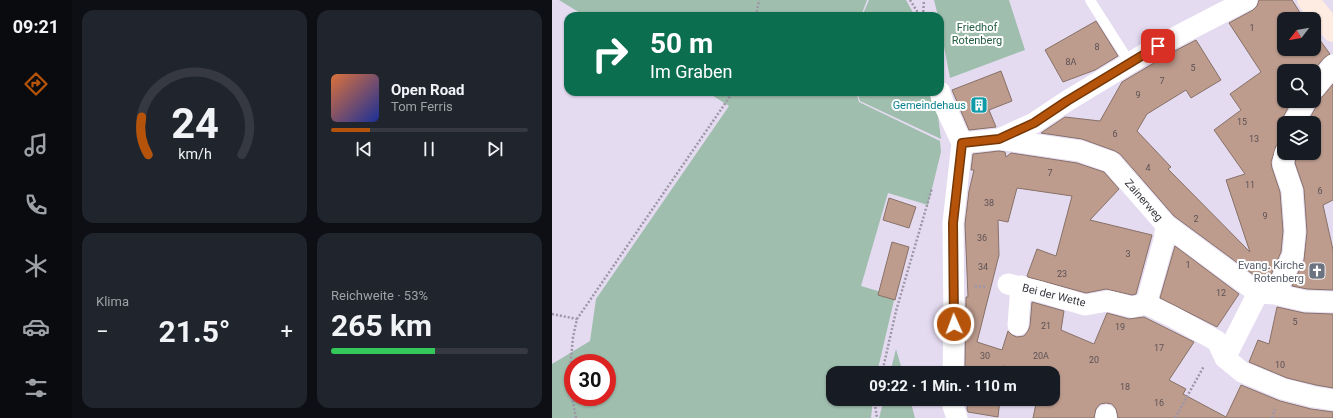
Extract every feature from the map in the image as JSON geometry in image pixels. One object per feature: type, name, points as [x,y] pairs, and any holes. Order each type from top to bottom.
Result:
[{"type":"street","points":[[962,143],[999,139],[1034,123],[1158,46],[1247,0]]},
{"type":"street","points":[[1308,0],[1333,31]]},
{"type":"street","points":[[1321,80],[1333,65]]},
{"type":"street","points":[[941,96],[962,143],[953,223],[954,324],[952,366]]},
{"type":"street","name":"Zainerweg","points":[[999,139],[1080,151],[1111,162],[1166,225],[1267,294]]},
{"type":"street","points":[[1221,350],[1267,294],[1293,255],[1295,231],[1292,190],[1283,164],[1284,160]]},
{"type":"street","points":[[1166,225],[1164,240],[1146,304],[1171,316],[1221,350],[1242,372],[1283,389],[1333,400]]},
{"type":"street","name":"Bei der Wette","points":[[1018,325],[1014,285],[1085,306],[1108,301],[1132,307],[1146,304]]},
{"type":"street","points":[[1267,294],[1305,301],[1333,302]]},
{"type":"street","points":[[954,406],[957,418]]},
{"type":"lane","points":[[1090,0],[1130,63]]},
{"type":"path","points":[[757,12],[759,0]]},
{"type":"path","points":[[910,0],[918,12]]},
{"type":"path","points":[[922,12],[924,0]]},
{"type":"path","points":[[576,418],[569,380],[573,336],[577,319],[730,96]]},
{"type":"path","points":[[884,366],[896,311],[934,183]]},
{"type":"path","points":[[552,314],[577,319]]},
{"type":"path","points":[[1175,418],[1221,350]]},
{"type":"path","points":[[875,406],[877,418]]},
{"type":"green space","points":[[559,0],[867,0],[862,12],[578,12]]},
{"type":"green space","points":[[869,0],[906,0],[913,12],[864,12]]},
{"type":"green space","name":"Friedhof Rotenberg","points":[[934,0],[1009,0],[1025,50],[950,78],[944,46],[944,12],[937,12]]},
{"type":"green space","points":[[713,96],[857,96],[859,102],[940,141],[941,152],[928,205],[888,193],[861,286],[895,296],[879,366],[826,366],[826,406],[872,406],[871,418],[552,418],[552,364],[564,357],[564,406],[616,406],[616,354],[569,354],[590,341],[596,299],[729,106]]},
{"type":"green space","points":[[858,96],[936,96],[941,139],[860,101]]},
{"type":"green space","points":[[896,349],[901,366],[892,366]]},
{"type":"green space","points":[[882,406],[912,406],[915,418],[879,418]]},
{"type":"building","points":[[1259,0],[1292,0],[1300,12],[1277,12],[1277,56],[1321,56],[1321,42],[1330,54],[1319,64],[1277,64],[1277,108],[1288,108],[1284,116],[1277,116],[1277,145],[1271,162],[1280,192],[1283,231],[1281,252],[1268,282],[1262,281],[1174,216],[1120,154],[1082,139],[1041,133],[1065,117],[1100,121],[1122,82],[1196,40],[1221,80],[1191,98],[1186,90],[1147,114],[1137,131],[1171,167],[1168,169],[1250,252],[1226,180],[1245,174],[1214,130],[1241,110],[1230,94],[1261,72],[1229,23],[1253,10],[1257,6]]},
{"type":"building","points":[[1096,21],[1118,56],[1095,70],[1063,82],[1045,50]]},
{"type":"building","name":"Gemeindehaus","points":[[1001,71],[1012,101],[989,110],[996,127],[969,130],[952,90]]},
{"type":"building","points":[[1333,84],[1333,200],[1323,205],[1333,250],[1333,290],[1307,289],[1292,286],[1304,260],[1307,232],[1304,189],[1295,163],[1296,160],[1321,160],[1321,116],[1311,116],[1315,108],[1321,108],[1321,98]]},
{"type":"building","points":[[999,151],[1005,152],[1006,157],[1011,153],[1077,163],[1104,172],[1119,189],[1090,220],[1152,235],[1136,294],[1132,295],[1106,289],[1086,293],[1028,277],[1027,276],[1037,249],[1056,256],[1072,196],[1017,188],[1008,222],[998,220],[999,255],[977,342],[1002,350],[1008,331],[1017,337],[1024,336],[1030,326],[1032,302],[1064,311],[1061,330],[1094,344],[1107,313],[1129,319],[1144,317],[1194,342],[1169,380],[1186,389],[1183,394],[1226,417],[1241,385],[1280,401],[1311,409],[1333,412],[1333,418],[1118,418],[1116,409],[1112,404],[1106,403],[1100,404],[1096,409],[1094,418],[1033,418],[1036,406],[1060,406],[1060,366],[965,366],[966,297],[968,297],[965,224],[969,191],[974,170],[971,170],[973,154]]},
{"type":"building","points":[[889,198],[916,207],[909,228],[883,220]]},
{"type":"building","points":[[892,242],[909,247],[895,300],[878,295]]},
{"type":"building","points":[[1175,246],[1239,294],[1217,327],[1160,298]]},
{"type":"building","points":[[1277,307],[1304,313],[1333,314],[1333,388],[1287,378],[1249,362],[1258,340],[1269,344]]},
{"type":"building","points":[[967,406],[999,406],[998,417],[968,412]]},
{"type":"place","name":"Gemeindehaus","points":[[979,105]]},
{"type":"place","name":"Evang. Kirche Rotenberg","points":[[1317,271]]},
{"type":"route","points":[[954,324],[952,256],[953,223],[962,143],[999,139],[1034,123],[1067,101],[1158,46]]}]
